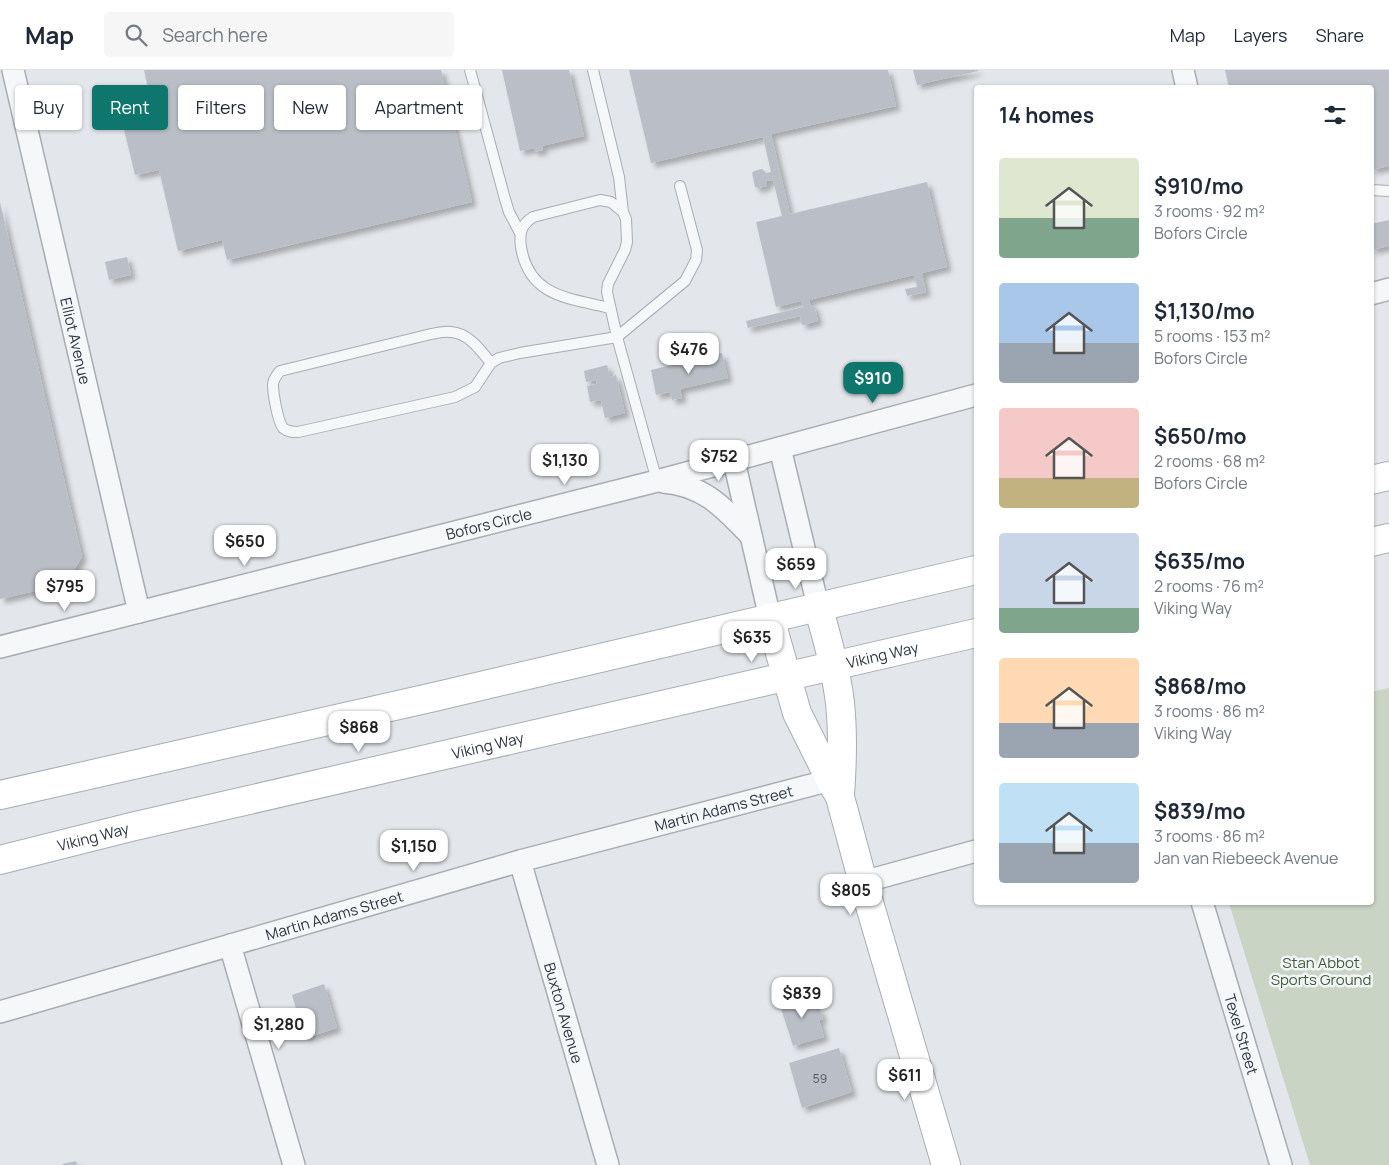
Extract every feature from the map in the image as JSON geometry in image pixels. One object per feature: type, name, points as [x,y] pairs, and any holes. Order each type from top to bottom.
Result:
[{"type":"main road","points":[[1374,479],[1389,476]]},
{"type":"main road","points":[[1374,541],[1389,538]]},
{"type":"main road","points":[[0,796],[974,570]]},
{"type":"main road","points":[[818,606],[834,666],[840,705],[838,785]]},
{"type":"main road","points":[[770,618],[797,713],[838,785],[863,882],[946,1165]]},
{"type":"main road","name":"Viking Way","points":[[0,860],[160,820],[974,633]]},
{"type":"street","name":"Elliot Avenue","points":[[13,70],[140,612]]},
{"type":"street","points":[[1183,70],[1186,85]]},
{"type":"street","points":[[1374,293],[1389,289]]},
{"type":"street","name":"Bofors Circle","points":[[0,647],[657,481],[974,396]]},
{"type":"street","points":[[780,448],[818,606]]},
{"type":"street","points":[[734,461],[770,618]]},
{"type":"street","points":[[657,481],[680,484],[706,495],[727,510],[753,538]]},
{"type":"street","name":"Martin Adams Street","points":[[0,1012],[520,861],[838,785]]},
{"type":"street","points":[[863,882],[974,852]]},
{"type":"street","name":"Buxton Avenue","points":[[520,861],[608,1165]]},
{"type":"street","name":"Texel Street","points":[[1203,905],[1281,1165]]},
{"type":"street","points":[[230,945],[294,1165]]},
{"type":"lane","points":[[470,70],[505,199],[509,212],[520,233],[526,268],[535,280],[550,292],[610,308]]},
{"type":"lane","points":[[593,70],[619,177],[623,212],[626,219],[627,242],[625,250],[608,284],[607,292],[617,337],[657,481]]},
{"type":"lane","points":[[491,363],[475,343],[463,335],[452,332],[431,334],[280,371],[273,386],[279,420],[283,428],[289,432],[298,432],[455,397],[475,387],[491,363],[499,358],[512,354],[617,337],[685,281],[696,260],[696,250],[680,186]]},
{"type":"lane","points":[[1374,190],[1389,191]]},
{"type":"lane","points":[[520,233],[524,223],[533,217],[600,200],[611,202],[623,212]]},
{"type":"green space","name":"Stan Abbot Sports Ground","points":[[1389,688],[1389,1165],[1310,1165],[1230,905],[1374,905],[1374,691]]},
{"type":"building","points":[[144,70],[441,70],[445,85],[356,85],[356,130],[455,130],[472,202],[227,260],[222,240],[178,251],[159,170],[135,175],[124,130],[168,130],[168,85],[147,85]]},
{"type":"building","points":[[502,70],[569,70],[584,136],[542,146],[543,150],[534,152],[534,148],[520,151]]},
{"type":"building","points":[[629,70],[888,70],[896,106],[771,134],[790,214],[927,182],[947,267],[922,273],[926,292],[907,296],[905,289],[917,287],[914,275],[809,300],[811,306],[814,305],[818,321],[802,325],[800,316],[748,328],[746,321],[803,307],[801,301],[776,307],[756,222],[782,216],[773,180],[767,181],[767,186],[755,187],[752,173],[754,171],[762,169],[766,173],[771,172],[763,137],[651,163]]},
{"type":"building","points":[[913,70],[978,70],[978,71],[917,85]]},
{"type":"building","points":[[1225,70],[1389,70],[1389,166],[1374,169],[1374,85],[1228,85]]},
{"type":"building","points":[[0,202],[82,557],[65,584],[0,599]]},
{"type":"building","points":[[1389,220],[1389,246],[1374,249],[1374,223]]},
{"type":"building","points":[[127,257],[131,275],[109,280],[105,262]]},
{"type":"building","points":[[722,353],[728,378],[680,389],[682,398],[672,400],[670,392],[656,395],[651,370]]},
{"type":"building","points":[[607,365],[610,377],[616,375],[625,413],[605,418],[601,400],[590,402],[587,386],[597,384],[596,380],[586,382],[584,371]]},
{"type":"building","points":[[324,984],[337,1028],[305,1038],[292,995]]},
{"type":"building","points":[[810,992],[815,1009],[819,1008],[823,1019],[819,1020],[824,1037],[793,1046],[779,1002]]},
{"type":"building","points":[[839,1048],[852,1092],[802,1108],[789,1063]]},
{"type":"building","points":[[76,1161],[77,1165],[62,1164]]}]
